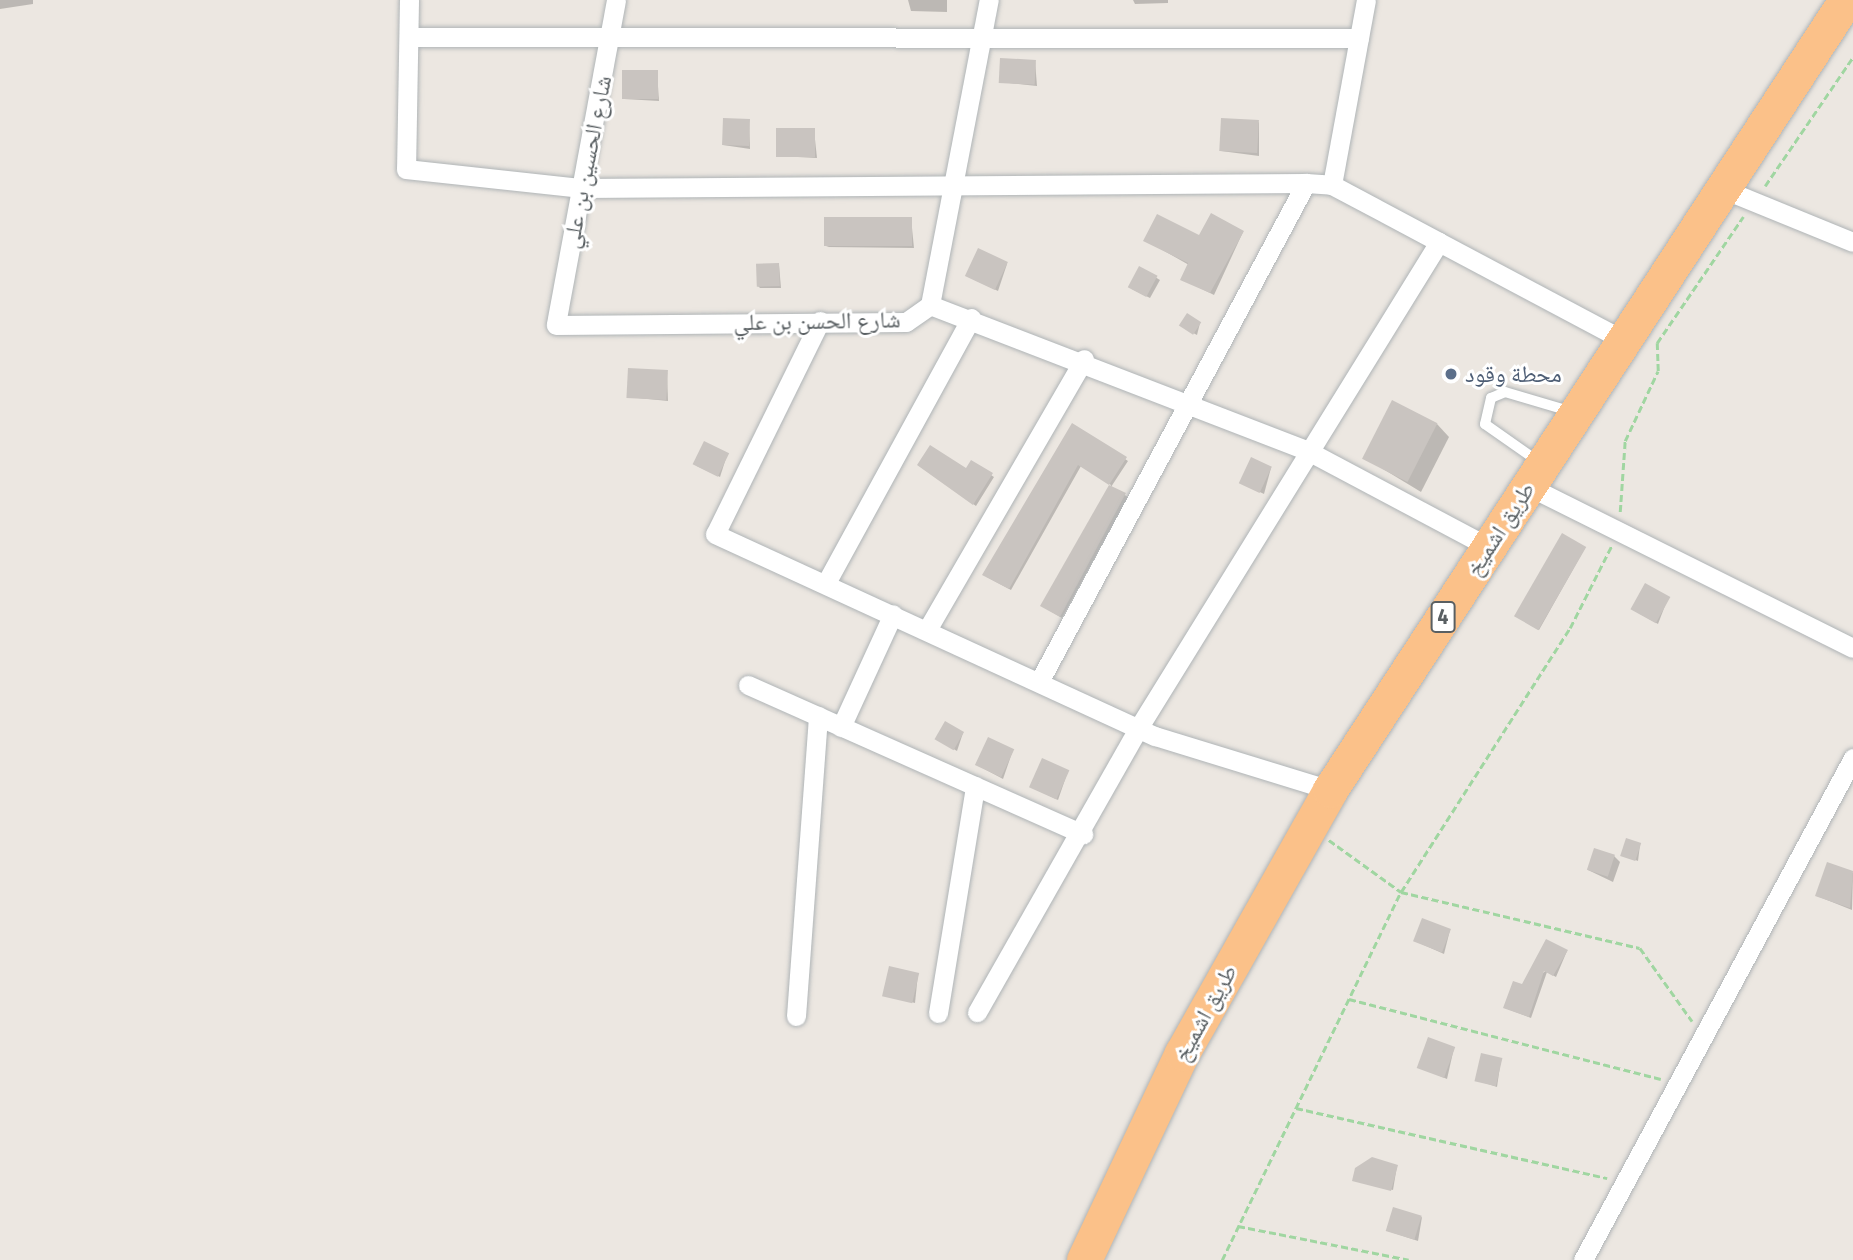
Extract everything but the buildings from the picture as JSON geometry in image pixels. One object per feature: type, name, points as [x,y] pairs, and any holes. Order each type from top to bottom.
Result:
[{"type":"highway","name":"طريق اشميخ","points":[[1084,1260],[1182,1053],[1330,790],[1623,340],[1738,195],[1846,0]]},
{"type":"street","points":[[409,0],[406,169],[582,188],[954,183],[1332,185],[1623,340]]},
{"type":"street","name":"شارع الحسين بن علي","points":[[556,325],[616,0]]},
{"type":"street","name":"شارع الحسن بن علي","points":[[556,325],[906,322],[930,305],[989,0]]},
{"type":"street","points":[[1332,185],[1366,0]]},
{"type":"street","points":[[409,37],[981,40],[1359,38]]},
{"type":"street","points":[[1039,682],[1306,183]]},
{"type":"street","points":[[1738,195],[1853,242]]},
{"type":"street","points":[[977,1012],[1083,834],[1139,727],[1439,242]]},
{"type":"street","points":[[930,305],[1084,359],[1189,405],[1311,452],[1488,546]]},
{"type":"street","points":[[826,583],[971,318]]},
{"type":"street","points":[[820,321],[715,534],[1139,727],[1330,790]]},
{"type":"street","points":[[927,630],[1084,359]]},
{"type":"street","points":[[1535,475],[1619,531],[1853,648]]},
{"type":"street","points":[[841,727],[893,614]]},
{"type":"street","points":[[748,685],[1083,834]]},
{"type":"street","points":[[796,1016],[818,716]]},
{"type":"street","points":[[1583,1260],[1853,758]]},
{"type":"street","points":[[938,1013],[975,786]]},
{"type":"lane","points":[[1535,475],[1485,424],[1491,398],[1506,392],[1576,412]]},
{"type":"path","points":[[1222,1260],[1401,892],[1570,628],[1619,531],[1625,440],[1658,371],[1657,343],[1738,195],[1853,57]]},
{"type":"path","points":[[1311,824],[1401,892],[1640,948],[1672,985],[1702,1040]]},
{"type":"path","points":[[1349,999],[1679,1084]]},
{"type":"path","points":[[1296,1108],[1625,1182]]},
{"type":"path","points":[[1238,1226],[1409,1260]]},
{"type":"place","name":"محطة وقود","points":[[1451,374]]}]
